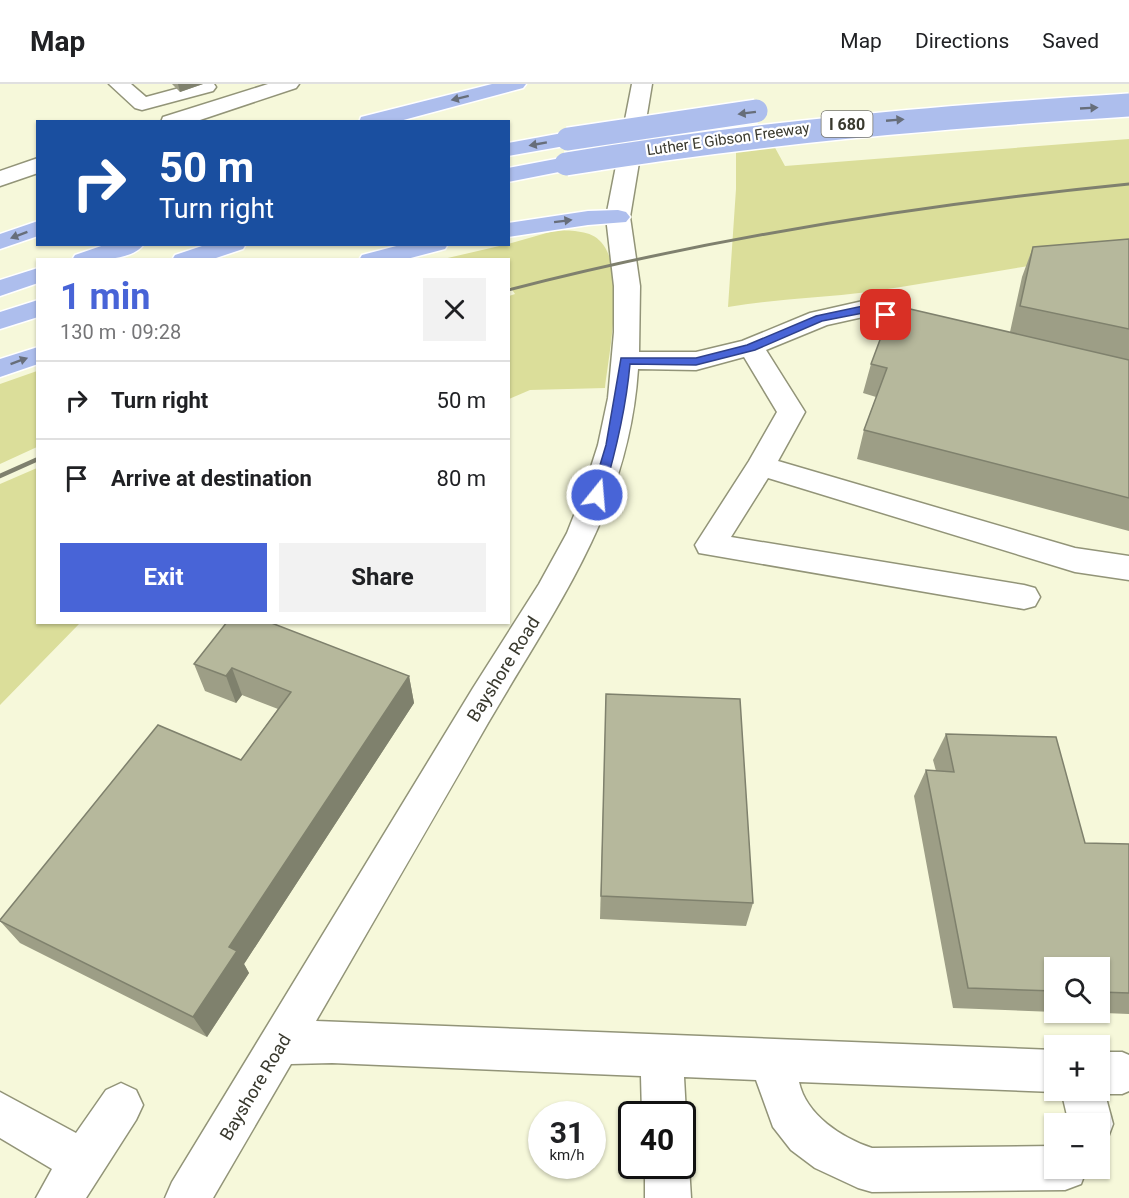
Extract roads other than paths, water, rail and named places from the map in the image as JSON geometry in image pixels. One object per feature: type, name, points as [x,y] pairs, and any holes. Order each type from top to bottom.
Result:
[{"type":"highway","points":[[377,120],[516,84]]},
{"type":"highway","name":"Luther E Gibson Freeway","points":[[510,175],[700,142],[822,127],[943,116],[1129,105]]},
{"type":"highway","name":"Luther E Gibson Freeway","points":[[510,150],[782,108]]},
{"type":"highway","points":[[510,230],[588,218],[618,217]]},
{"type":"highway","points":[[0,242],[36,229]]},
{"type":"highway","points":[[90,258],[126,246]]},
{"type":"highway","points":[[190,258],[228,246]]},
{"type":"highway","points":[[379,258],[428,246]]},
{"type":"highway","points":[[0,288],[36,276]]},
{"type":"highway","points":[[0,321],[36,309]]},
{"type":"highway","points":[[0,368],[36,356]]},
{"type":"street","points":[[119,84],[142,104],[215,84]]},
{"type":"street","points":[[177,120],[289,84]]},
{"type":"street","name":"Bayshore Road","points":[[189,1198],[485,698],[551,592],[582,533],[597,495],[612,445],[622,398],[627,286],[618,217],[642,84]]},
{"type":"street","points":[[0,179],[36,166]]},
{"type":"street","points":[[625,360],[696,362],[751,347],[819,319],[863,309],[956,332]]},
{"type":"street","points":[[751,347],[791,412],[761,466],[710,545],[1024,597]]},
{"type":"street","points":[[761,466],[1075,560],[1129,568]]},
{"type":"street","points":[[282,1042],[332,1042],[1044,1071]]},
{"type":"street","points":[[662,1057],[664,1101]]},
{"type":"street","points":[[775,1061],[782,1101],[792,1115],[803,1130],[828,1151],[850,1164],[872,1170],[1044,1168]]},
{"type":"street","points":[[59,1198],[121,1105]]},
{"type":"street","points":[[0,1114],[83,1162]]},
{"type":"street","points":[[668,1179],[669,1198]]},
{"type":"railway","points":[[510,290],[662,254],[817,225],[972,202],[1129,184]]},
{"type":"railway","points":[[0,476],[36,460]]}]
